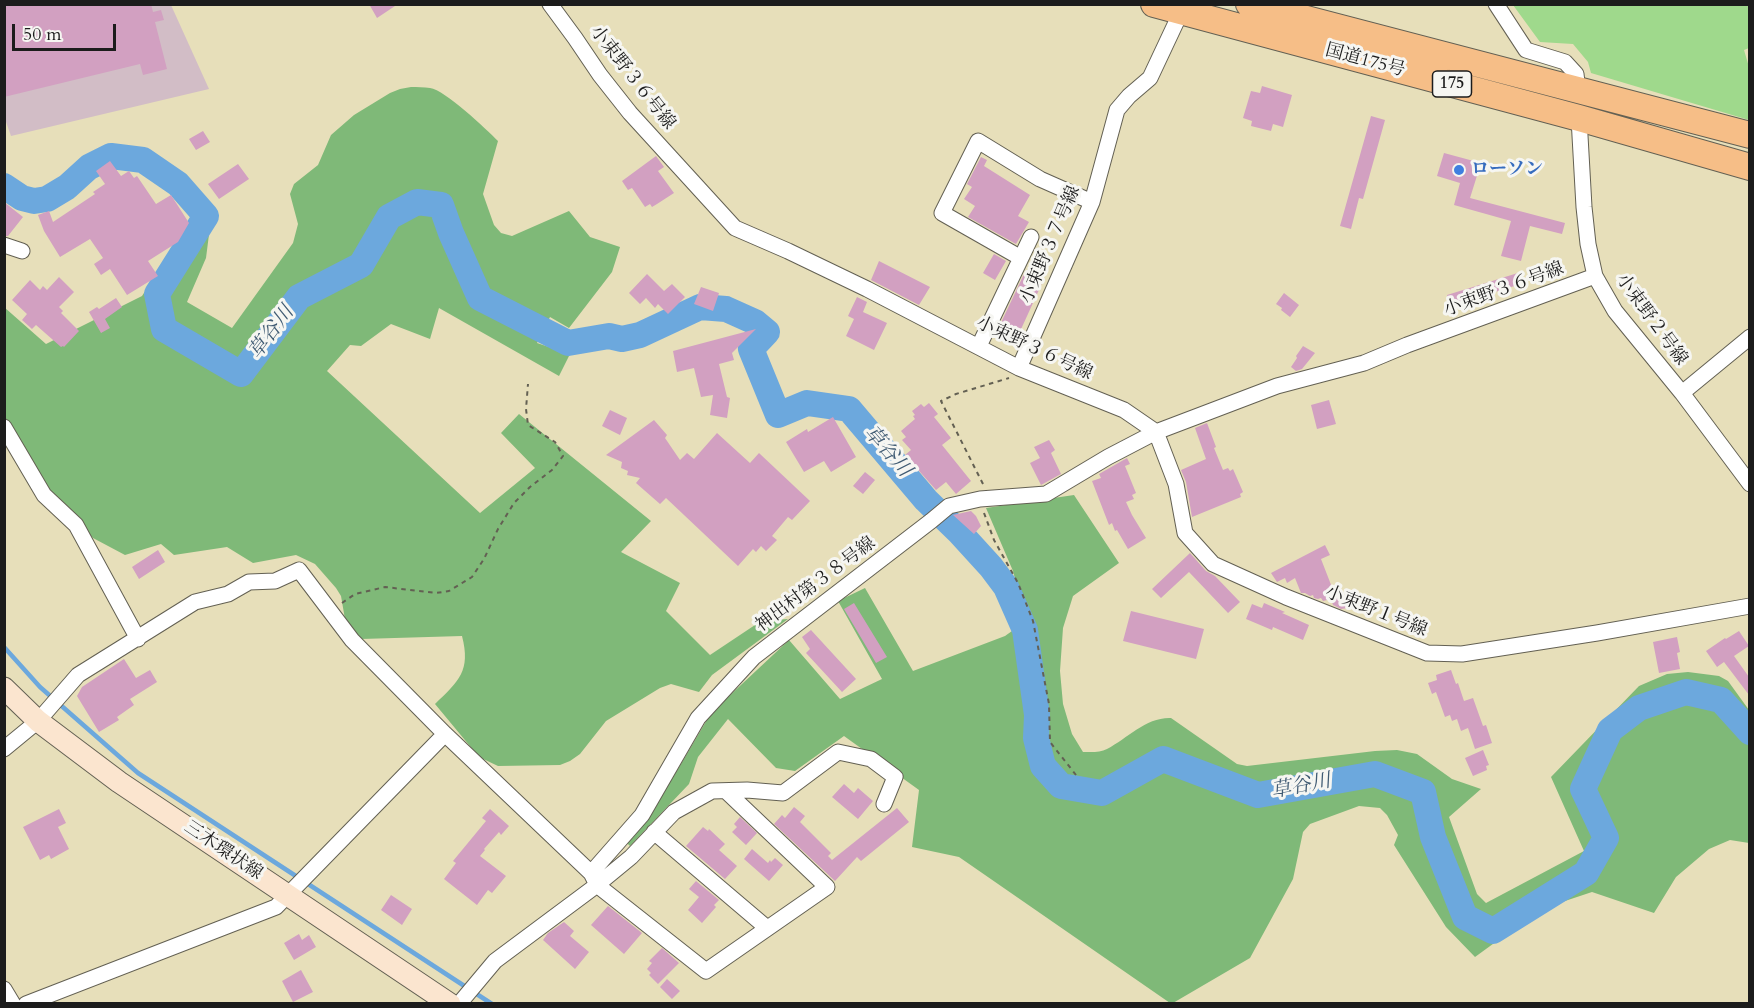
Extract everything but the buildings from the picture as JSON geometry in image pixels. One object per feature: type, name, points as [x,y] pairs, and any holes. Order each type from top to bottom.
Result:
[{"type":"highway","name":"国道175号","points":[[1154,4],[1580,118],[1749,167]]},
{"type":"highway","name":"国道175号","points":[[1249,4],[1749,135]]},
{"type":"main road","name":"三木環状線","points":[[4,688],[38,721],[119,782],[450,1004]]},
{"type":"street","name":"小束野３６号線","points":[[550,4],[630,113],[735,228],[867,289],[1024,370],[1124,410],[1156,432],[1277,387],[1364,363],[1595,276]]},
{"type":"street","points":[[1496,4],[1526,50],[1565,62],[1576,74],[1578,91]]},
{"type":"street","name":"小束野３７号線","points":[[1024,370],[1092,202],[1117,110],[1150,78],[1181,12]]},
{"type":"street","points":[[1521,76],[1533,68],[1534,52]]},
{"type":"street","name":"小束野２号線","points":[[1580,118],[1584,207],[1588,244],[1595,276],[1615,311],[1682,393],[1749,484]]},
{"type":"street","points":[[1021,258],[942,213],[978,141],[1040,179],[1092,202]]},
{"type":"street","points":[[979,346],[1031,237]]},
{"type":"street","points":[[4,245],[22,250]]},
{"type":"street","points":[[1682,393],[1749,338]]},
{"type":"street","points":[[4,427],[44,495],[76,525],[138,639]]},
{"type":"street","name":"神出村第３８号線","points":[[594,879],[642,815],[698,718],[753,657],[949,506],[980,500],[1047,494],[1108,457],[1156,432]]},
{"type":"street","name":"小束野１号線","points":[[1156,432],[1176,484],[1185,533],[1214,564],[1286,597],[1426,653],[1462,654],[1749,606]]},
{"type":"street","points":[[4,749],[38,721],[78,675],[195,602],[228,594],[249,582],[275,581],[299,570],[352,640],[445,734],[594,879],[706,971],[828,887],[726,791]]},
{"type":"street","points":[[26,1004],[276,907],[445,734]]},
{"type":"street","points":[[459,1004],[495,961],[594,879],[631,856],[674,812],[712,791],[783,793],[838,752],[871,759],[895,777],[884,804]]},
{"type":"street","points":[[654,832],[767,928]]},
{"type":"street","points":[[4,989],[13,1004]]},
{"type":"path","points":[[1024,370],[941,401],[983,485],[980,500],[994,540],[1018,583],[1033,621],[1049,704],[1050,741],[1076,775]]},
{"type":"path","points":[[330,611],[355,594],[385,586],[436,592],[449,591],[472,577],[514,503],[552,470],[563,456],[555,442],[528,425],[526,409],[528,384]]},
{"type":"shaded area","points":[[5,5],[171,5],[209,89],[11,136],[5,119]]},
{"type":"green space","points":[[1513,5],[1749,5],[1749,48],[1744,50],[1749,67],[1749,120],[1591,73],[1588,62],[1573,44],[1540,42]]},
{"type":"green space","points":[[411,87],[437,90],[465,111],[498,141],[483,194],[494,225],[501,233],[512,236],[569,211],[590,237],[620,247],[612,272],[569,328],[550,317],[537,343],[570,354],[559,376],[439,308],[430,339],[391,324],[361,346],[350,345],[327,371],[480,513],[535,468],[501,433],[519,414],[651,521],[621,552],[680,583],[666,611],[710,655],[761,621],[788,619],[712,675],[699,692],[671,684],[660,688],[606,721],[580,754],[560,765],[498,766],[479,757],[435,704],[451,689],[464,667],[462,636],[361,639],[346,625],[341,596],[336,588],[315,564],[296,555],[253,563],[227,547],[174,555],[161,544],[125,555],[93,538],[47,491],[5,429],[4,307],[46,344],[142,296],[203,201],[212,211],[206,258],[187,302],[232,328],[293,243],[298,224],[290,194],[294,184],[318,165],[331,135],[354,115],[390,93]]},
{"type":"green space","points":[[1074,495],[1119,563],[1073,596],[1063,628],[1060,671],[1063,704],[1072,734],[1083,752],[1104,750],[1145,724],[1171,718],[1237,764],[1247,766],[1375,751],[1397,750],[1417,754],[1452,779],[1481,789],[1449,817],[1477,894],[1486,903],[1584,851],[1551,777],[1639,686],[1667,674],[1688,672],[1719,676],[1728,681],[1749,710],[1749,843],[1730,840],[1709,849],[1676,877],[1654,913],[1592,892],[1541,909],[1475,957],[1446,927],[1394,845],[1398,835],[1387,815],[1380,808],[1359,806],[1310,824],[1303,832],[1293,879],[1250,958],[1170,1003],[959,857],[912,847],[919,790],[844,736],[795,771],[776,768],[728,719],[698,757],[689,784],[630,846],[625,841],[678,769],[711,713],[789,640],[840,699],[882,679],[838,601],[865,588],[913,671],[1005,636],[1026,621],[1013,571],[986,508]]},
{"type":"waterway","name":"草谷川","points":[[4,186],[22,198],[34,201],[47,199],[67,187],[89,167],[111,156],[143,160],[178,184],[206,216],[157,294],[164,329],[241,374],[299,297],[361,265],[389,217],[417,202],[441,205],[480,298],[568,343],[609,336],[622,339],[640,335],[700,307],[726,309],[755,322],[767,332],[751,349],[778,415],[807,403],[849,409],[926,500],[960,533],[1006,587],[1025,630],[1037,715],[1036,738],[1043,766],[1061,786],[1102,793],[1163,759],[1258,795],[1375,774],[1423,792],[1433,837],[1465,917],[1493,931],[1586,873],[1606,838],[1583,789],[1610,730],[1639,708],[1686,692],[1721,700],[1750,732]]},
{"type":"waterway","points":[[4,647],[40,687],[138,773],[492,1004]]},
{"type":"place","name":"ローソン","points":[[1459,170]]}]
